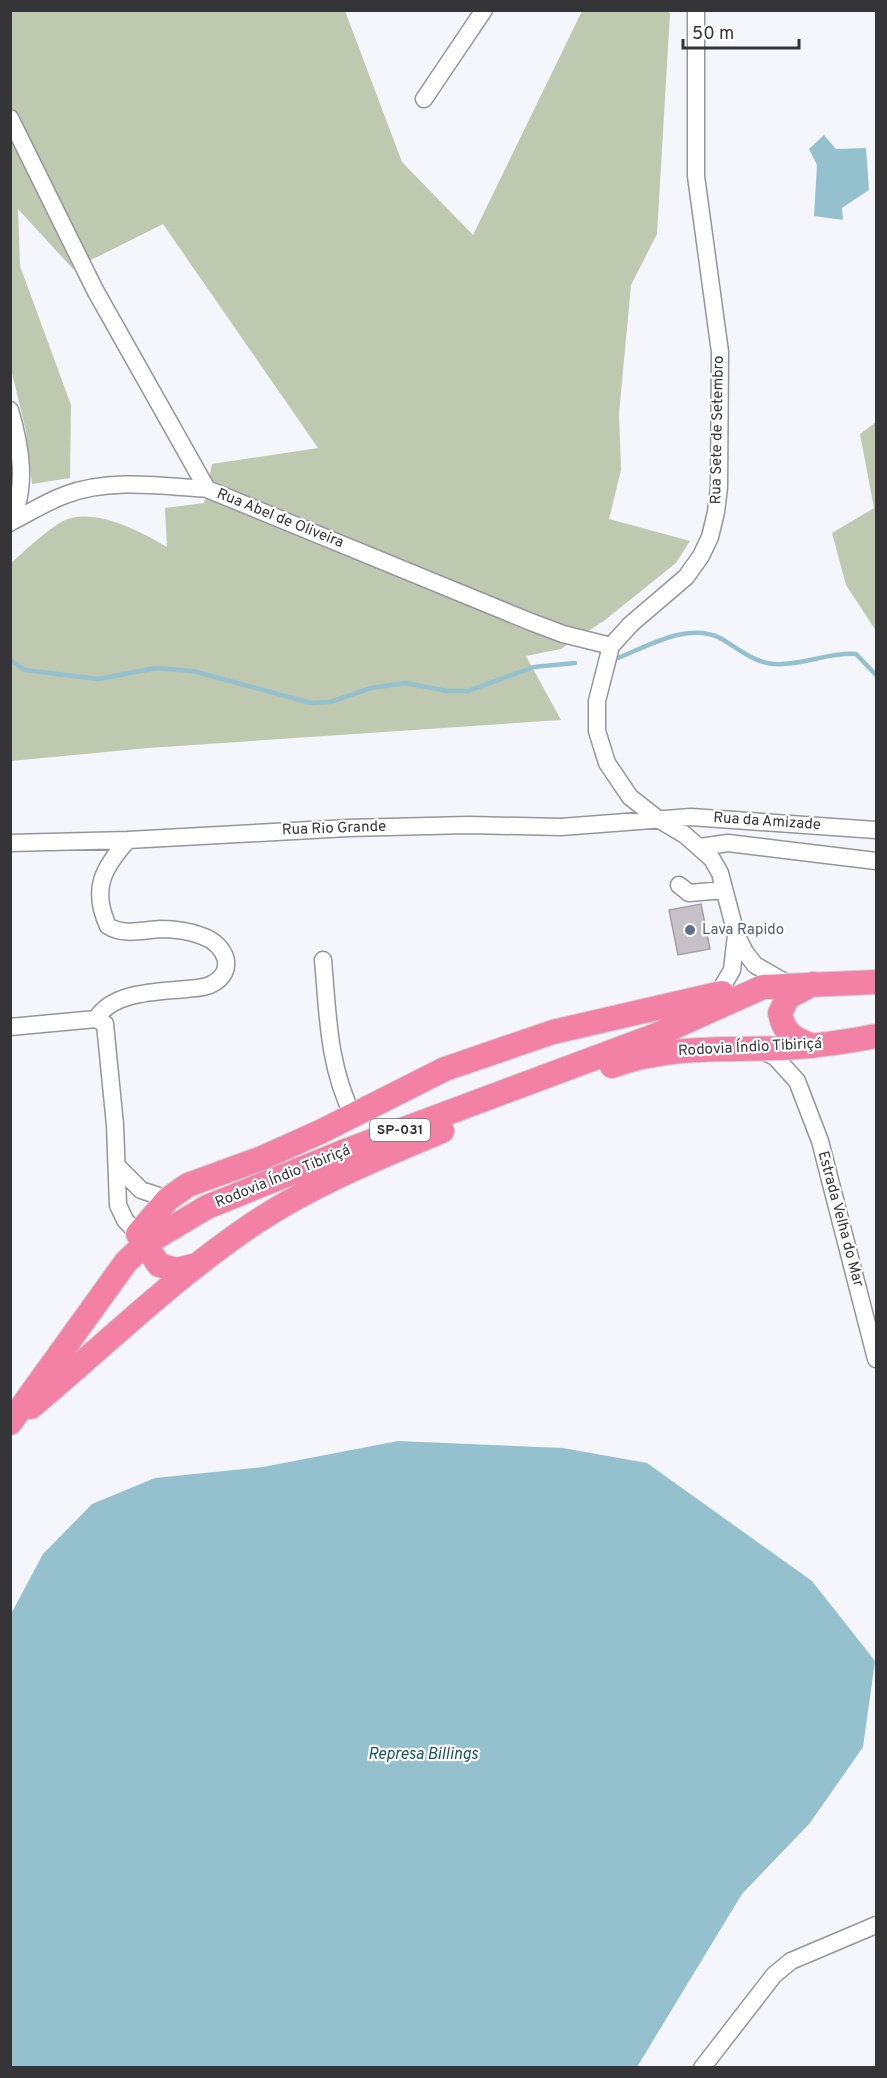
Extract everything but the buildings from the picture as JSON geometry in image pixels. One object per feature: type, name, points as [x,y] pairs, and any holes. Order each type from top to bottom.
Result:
[{"type":"highway","name":"Rodovia Índio Tibiriçá","points":[[10,1424],[141,1239],[207,1207],[348,1150],[654,1035],[763,987],[788,984],[876,982]]},
{"type":"highway","points":[[813,1046],[796,1040],[788,1034],[780,1013],[788,997],[815,983]]},
{"type":"highway","points":[[197,1265],[177,1270],[167,1269],[159,1265],[141,1239],[168,1199],[188,1185],[262,1158],[354,1116],[445,1069],[487,1053],[553,1032],[718,994],[763,987]]},
{"type":"highway","name":"Rodovia Índio Tibiriçá","points":[[10,1424],[197,1265],[253,1224],[305,1192],[483,1114],[617,1064],[689,1050],[813,1046],[876,1036]]},
{"type":"street","points":[[424,99],[484,10]]},
{"type":"street","name":"Rua Sete de Setembro","points":[[696,10],[696,176],[720,352],[719,486],[716,512],[710,537],[701,556],[686,577],[631,624],[611,646],[597,701],[597,731],[601,749],[630,797],[700,847],[720,873],[736,934],[755,965],[788,984]]},
{"type":"street","name":"Rua Abel de Oliveira","points":[[10,118],[95,290],[207,489],[531,622],[563,634],[611,646]]},
{"type":"street","points":[[10,410],[20,461],[21,494],[11,523]]},
{"type":"street","points":[[11,523],[65,494],[91,488],[149,486],[207,489]]},
{"type":"street","name":"Rua da Amizade","points":[[658,819],[733,818],[876,830]]},
{"type":"street","name":"Rua Rio Grande","points":[[10,843],[128,840],[348,828],[469,825],[561,827],[658,819]]},
{"type":"street","points":[[96,1019],[102,1009],[110,1003],[127,998],[212,984],[223,972],[226,959],[220,946],[196,934],[162,929],[129,932],[115,930],[108,926],[102,907],[102,874],[108,862],[128,840]]},
{"type":"street","points":[[700,847],[728,843],[876,861]]},
{"type":"street","points":[[679,885],[689,893],[724,890]]},
{"type":"street","name":"Rua Sete de Setembro","points":[[718,994],[732,970],[736,934]]},
{"type":"street","points":[[323,960],[332,1059],[340,1088],[354,1116]]},
{"type":"street","points":[[10,1027],[96,1019],[105,1024],[120,1211],[141,1239]]},
{"type":"street","points":[[797,1081],[797,1070],[802,1059],[813,1046]]},
{"type":"street","points":[[754,1047],[775,1058],[797,1081]]},
{"type":"street","name":"Estrada Velha do Mar","points":[[797,1081],[820,1141],[876,1359]]},
{"type":"street","points":[[117,1166],[141,1191],[168,1199]]},
{"type":"street","points":[[702,2067],[774,1975],[791,1961],[876,1925]]},
{"type":"green space","points":[[666,10],[670,13],[657,234],[631,285],[619,414],[621,470],[609,519],[690,541],[676,563],[605,620],[561,649],[526,656],[561,720],[148,748],[11,761],[11,563],[58,524],[70,518],[84,516],[129,527],[167,547],[165,508],[204,503],[212,464],[318,448],[163,224],[73,269],[18,209],[20,266],[71,405],[70,478],[32,484],[26,431],[10,365],[11,11],[345,11],[402,162],[473,235],[582,11]]},
{"type":"green space","points":[[876,422],[876,631],[846,585],[832,533],[874,508],[860,434]]},
{"type":"water","points":[[824,135],[836,149],[866,148],[869,190],[842,208],[843,220],[814,216],[817,165],[809,149]]},
{"type":"water","name":"Represa Billings","points":[[398,1441],[563,1448],[647,1463],[812,1581],[875,1661],[863,1747],[810,1823],[742,1894],[637,2067],[11,2067],[11,1614],[43,1554],[92,1504],[155,1478],[263,1467]]},
{"type":"waterway","points":[[618,658],[655,642],[682,634],[695,633],[720,638],[752,658],[766,663],[795,663],[835,655],[856,654],[876,675]]},
{"type":"waterway","points":[[10,660],[25,670],[98,679],[156,668],[193,671],[311,703],[330,702],[371,688],[406,683],[447,691],[468,691],[534,667],[575,663]]},
{"type":"place","name":"Lava Rapido","points":[[690,930]]}]
